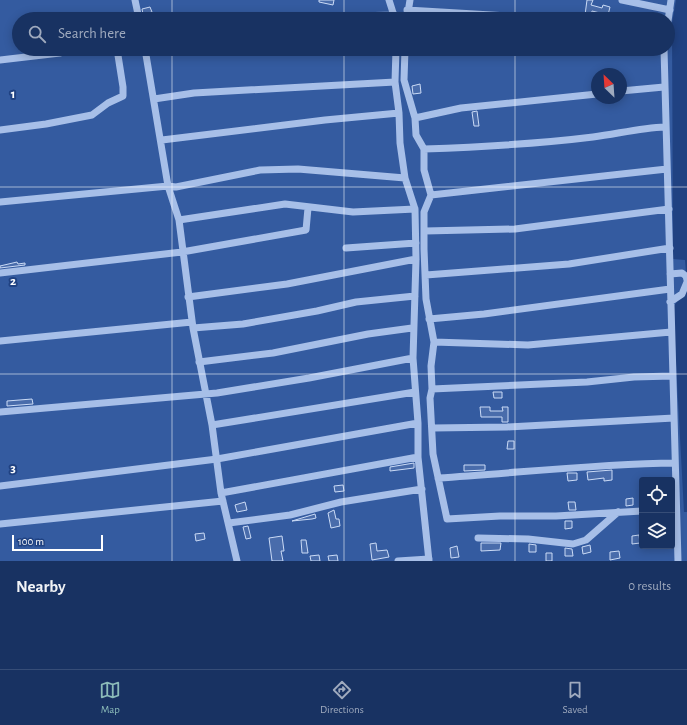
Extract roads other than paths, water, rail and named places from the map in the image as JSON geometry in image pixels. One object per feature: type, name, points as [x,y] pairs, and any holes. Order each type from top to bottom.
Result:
[{"type":"street","points":[[135,0],[138,12]]},
{"type":"street","points":[[390,0],[394,12]]},
{"type":"street","points":[[410,0],[407,10],[441,12]]},
{"type":"street","points":[[622,0],[670,10],[671,0]]},
{"type":"street","points":[[0,60],[34,56]]},
{"type":"street","points":[[0,130],[46,124],[92,115],[108,103],[123,96],[118,56]]},
{"type":"street","points":[[146,56],[162,140],[168,186],[178,220],[192,325],[212,425],[221,493],[237,561]]},
{"type":"street","points":[[396,56],[395,82],[399,113],[400,143],[405,178],[414,209],[416,259],[412,328],[413,358],[418,423],[418,457],[429,560],[398,561]]},
{"type":"street","points":[[404,56],[404,80],[415,118],[416,135],[424,149],[424,170],[431,195],[424,212],[428,319],[434,342],[431,366],[432,389],[430,398],[433,428],[433,454],[447,519],[500,516],[556,516],[639,511]]},
{"type":"street","points":[[664,56],[675,477]]},
{"type":"street","points":[[154,99],[194,93],[395,82]]},
{"type":"street","points":[[627,90],[664,87]]},
{"type":"street","points":[[415,118],[461,108],[591,95]]},
{"type":"street","points":[[162,140],[325,120],[399,113]]},
{"type":"street","points":[[424,149],[523,144],[594,137],[643,128],[665,127]]},
{"type":"street","points":[[0,202],[168,186],[176,187],[267,170],[298,169],[405,178]]},
{"type":"street","points":[[431,195],[667,169]]},
{"type":"street","points":[[178,220],[285,204],[308,208],[353,212],[414,209]]},
{"type":"street","points":[[0,273],[182,252],[306,230],[308,208]]},
{"type":"street","points":[[425,231],[515,229],[669,209]]},
{"type":"street","points":[[346,248],[416,243]]},
{"type":"street","points":[[426,275],[569,264],[670,248]]},
{"type":"street","points":[[188,297],[287,284],[416,259]]},
{"type":"street","points":[[670,274],[682,273],[686,276],[687,281],[682,294],[670,302]]},
{"type":"street","points":[[428,319],[670,289]]},
{"type":"street","points":[[0,341],[192,325],[243,324],[317,311],[356,302],[415,296]]},
{"type":"street","points":[[199,362],[273,353],[368,334],[412,328]]},
{"type":"street","points":[[434,342],[528,344],[671,332]]},
{"type":"street","points":[[0,412],[218,393],[309,378],[413,358]]},
{"type":"street","points":[[432,389],[587,382],[634,377],[672,376]]},
{"type":"street","points":[[212,425],[415,392]]},
{"type":"street","points":[[433,428],[507,427],[674,418]]},
{"type":"street","points":[[0,486],[217,459],[418,423]]},
{"type":"street","points":[[221,493],[418,457]]},
{"type":"street","points":[[438,478],[549,471],[618,464],[675,463]]},
{"type":"street","points":[[229,523],[290,515],[341,502],[422,489]]},
{"type":"street","points":[[0,524],[223,501]]},
{"type":"street","points":[[675,504],[678,561]]},
{"type":"street","points":[[478,538],[528,539],[573,544],[586,540],[618,512]]}]
